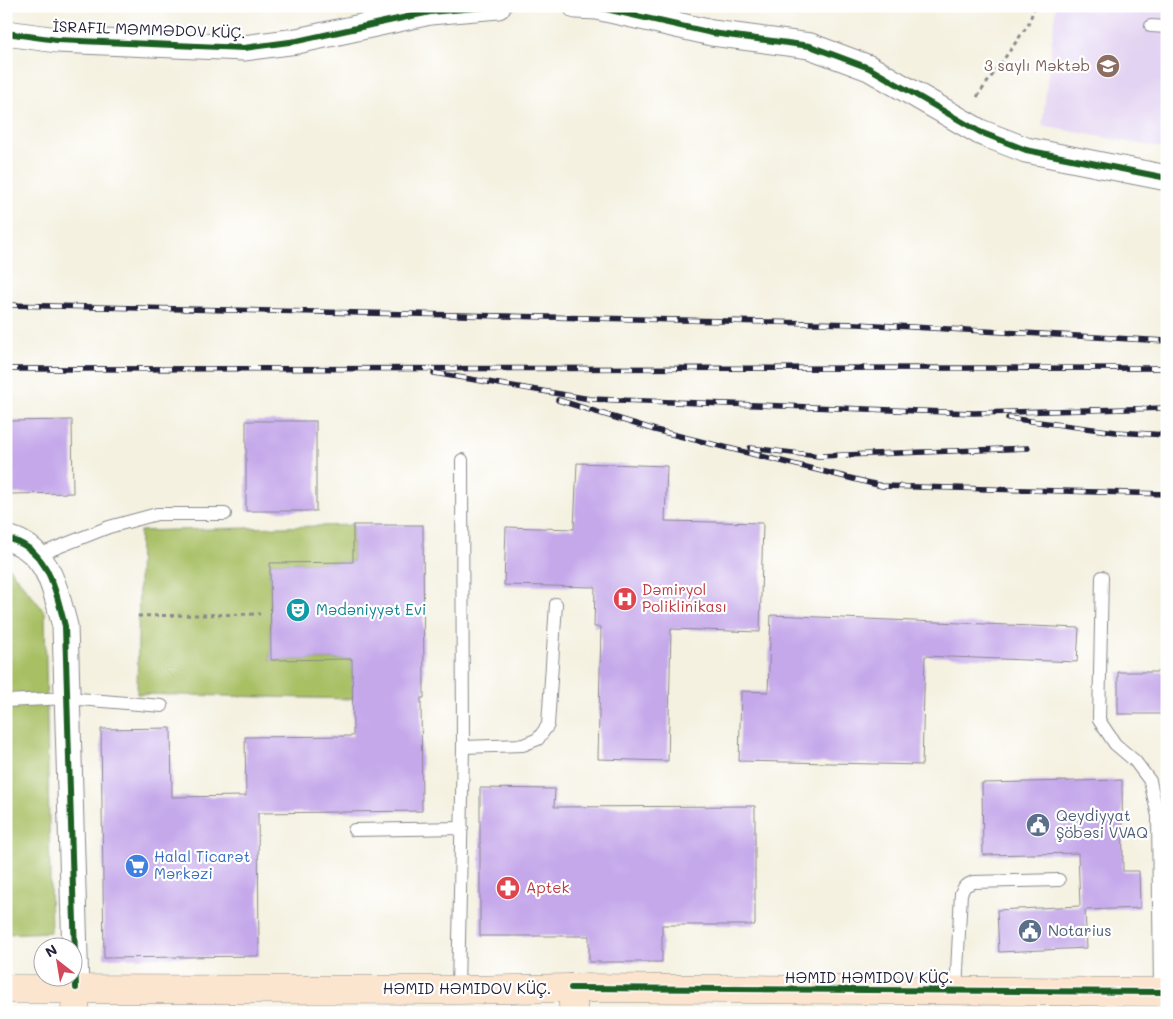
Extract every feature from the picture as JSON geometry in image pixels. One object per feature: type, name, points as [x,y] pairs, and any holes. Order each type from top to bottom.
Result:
[{"type":"street","name":"İSRAFIL MƏMMƏDOV KÜÇ.","points":[[6,33],[57,40],[244,48],[296,41],[430,12],[498,6]]},
{"type":"street","points":[[576,6],[597,7],[712,34],[810,46],[869,68],[980,132],[1026,150],[1167,178]]},
{"type":"street","points":[[6,538],[18,541],[38,555],[49,572],[66,626],[66,698],[75,1000]]},
{"type":"street","name":"HƏMID HƏMIDOV KÜÇ.","points":[[6,989],[75,1000],[458,990],[573,1001],[956,992],[1163,992]]},
{"type":"lane","points":[[1151,26],[1167,27]]},
{"type":"lane","points":[[458,990],[463,747],[462,460]]},
{"type":"lane","points":[[38,555],[109,526],[158,514],[225,514]]},
{"type":"lane","points":[[1102,577],[1099,720],[1115,744],[1135,761],[1150,781],[1158,816],[1163,992]]},
{"type":"lane","points":[[463,747],[523,745],[538,739],[548,725],[556,604]]},
{"type":"lane","points":[[6,700],[66,698],[162,706]]},
{"type":"lane","points":[[354,830],[462,828]]},
{"type":"lane","points":[[956,992],[961,893],[965,886],[973,882],[1059,880]]},
{"type":"path","points":[[961,120],[1028,25],[1035,6]]},
{"type":"path","points":[[138,616],[260,614]]},
{"type":"shaded area","name":"3 saylı Məktəb","points":[[1056,6],[1167,6],[1167,149],[1042,126]]},
{"type":"green space","points":[[353,525],[353,562],[270,563],[271,660],[352,659],[353,699],[137,694],[140,531]]},
{"type":"green space","points":[[6,564],[45,612],[51,932],[6,934]]},
{"type":"building","points":[[72,420],[73,493],[6,494],[6,421]]},
{"type":"building","points":[[246,421],[316,421],[316,511],[246,511]]},
{"type":"building","points":[[577,463],[667,466],[665,521],[763,523],[760,632],[671,629],[668,761],[598,759],[601,627],[594,627],[595,587],[504,585],[506,527],[574,529]]},
{"type":"building","points":[[353,525],[423,525],[424,698],[421,698],[422,811],[258,813],[259,956],[104,958],[101,729],[171,728],[172,797],[246,796],[245,737],[353,736],[352,659],[271,660],[270,563],[353,562]]},
{"type":"building","points":[[771,615],[1079,628],[1077,662],[925,656],[922,765],[739,761],[741,691],[768,692]]},
{"type":"building","points":[[1118,672],[1167,672],[1167,714],[1118,714]]},
{"type":"building","points":[[1122,780],[1123,871],[1139,871],[1140,908],[1085,910],[1087,948],[999,952],[997,910],[1080,906],[1078,853],[983,855],[982,783]]},
{"type":"building","points":[[480,788],[555,789],[554,807],[755,806],[755,925],[662,925],[662,962],[589,962],[589,936],[480,936]]},
{"type":"railway","points":[[6,305],[858,324],[1167,341]]},
{"type":"railway","points":[[6,369],[1167,368]]},
{"type":"railway","points":[[434,373],[590,399],[974,413],[1167,408]]},
{"type":"railway","points":[[558,400],[655,430],[882,486],[1167,494]]},
{"type":"railway","points":[[1008,418],[1116,432],[1167,435]]},
{"type":"railway","points":[[750,448],[819,456],[1028,448]]},
{"type":"cycle path","points":[[6,33],[57,40],[244,48],[297,41],[430,12],[498,6]]},
{"type":"cycle path","points":[[576,6],[597,7],[712,33],[810,46],[869,68],[980,132],[1026,150],[1167,178]]},
{"type":"cycle path","points":[[6,538],[20,543],[32,551],[41,561],[48,572],[58,598],[65,626],[76,988]]},
{"type":"cycle path","points":[[571,988],[1167,992]]},
{"type":"place","name":"3 saylı Məktəb","points":[[1108,66]]},
{"type":"place","name":"Dəmiryol Poliklinikası","points":[[625,599]]},
{"type":"place","name":"Mədəniyyət Evi","points":[[298,610]]},
{"type":"place","name":"Qeydiyyat Şöbəsi VVAQ","points":[[1038,825]]},
{"type":"place","name":"Halal Ticarət Mərkəzi","points":[[137,866]]},
{"type":"place","name":"Aptek","points":[[508,888]]},
{"type":"place","name":"Notarius","points":[[1030,931]]}]
